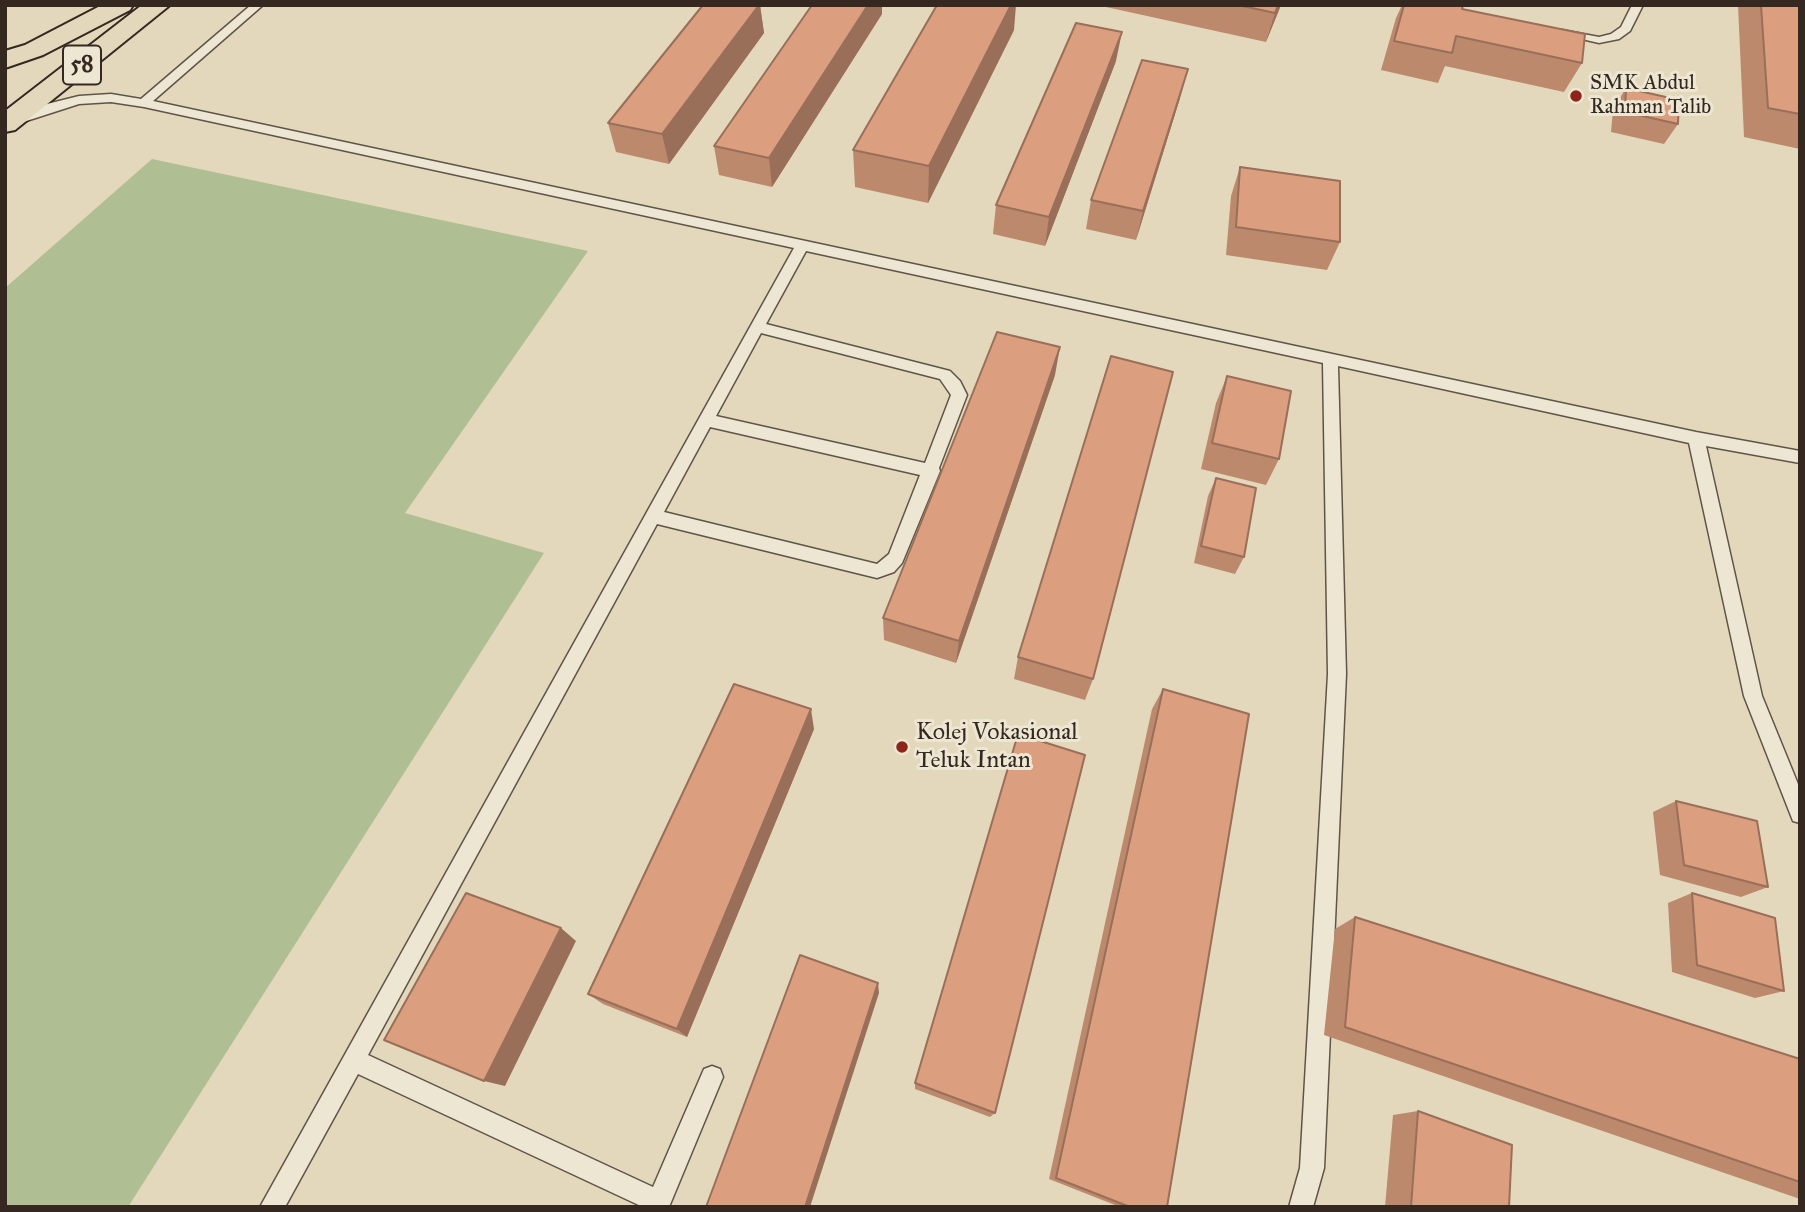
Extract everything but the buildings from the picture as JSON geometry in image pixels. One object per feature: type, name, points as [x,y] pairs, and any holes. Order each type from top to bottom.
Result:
[{"type":"highway","name":"58","points":[[5,71],[95,5]]},
{"type":"highway","points":[[5,60],[34,50],[121,5]]},
{"type":"highway","name":"58","points":[[5,125],[158,5]]},
{"type":"lane","points":[[144,103],[258,5]]},
{"type":"lane","points":[[1547,30],[1599,40],[1615,37],[1626,29],[1638,5]]},
{"type":"lane","points":[[5,125],[51,107],[79,100],[111,98],[144,103],[1696,438],[1800,457]]},
{"type":"lane","points":[[272,1207],[803,244]]},
{"type":"lane","points":[[653,516],[877,571],[888,567],[896,558],[932,471],[959,395],[955,385],[945,375],[757,327]]},
{"type":"lane","points":[[1301,1207],[1312,1168],[1337,674],[1330,358]]},
{"type":"lane","points":[[706,420],[932,471]]},
{"type":"lane","points":[[1696,438],[1753,696],[1800,814]]},
{"type":"lane","points":[[353,1060],[658,1204],[712,1077]]},
{"type":"green space","points":[[152,159],[588,251],[405,513],[544,553],[128,1207],[5,1207],[5,288]]},
{"type":"place","name":"SMK Abdul Rahman Talib","points":[[1576,96]]},
{"type":"place","name":"Kolej Vokasional Teluk Intan","points":[[902,747]]}]
